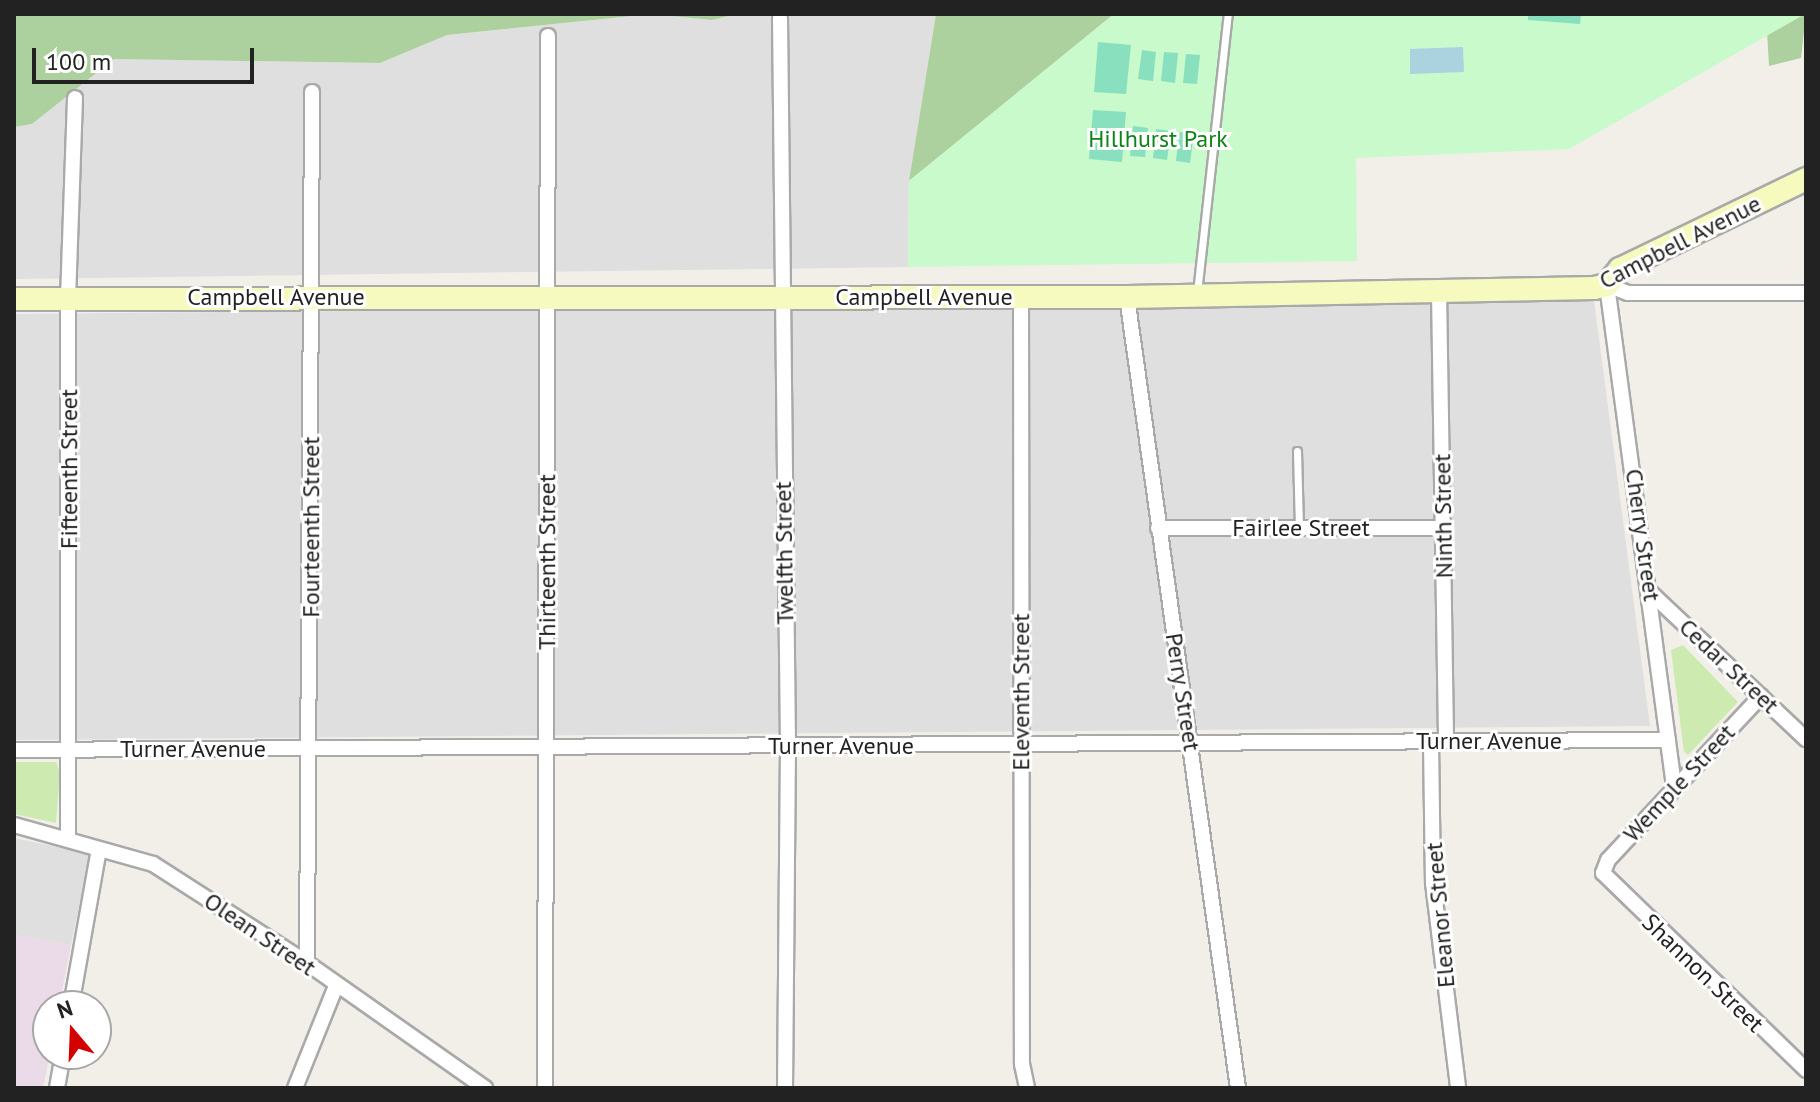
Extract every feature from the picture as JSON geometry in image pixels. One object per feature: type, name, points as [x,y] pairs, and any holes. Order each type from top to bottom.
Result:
[{"type":"street","name":"Twelfth Street","points":[[780,18],[780,298],[788,746],[785,1088]]},
{"type":"street","name":"Thirteenth Street","points":[[545,1088],[548,36]]},
{"type":"street","name":"Fourteenth Street","points":[[307,963],[311,749],[312,92]]},
{"type":"street","name":"Fifteenth Street","points":[[68,839],[71,749],[68,299],[75,98]]},
{"type":"street","name":"Campbell Avenue","points":[[14,299],[311,296],[1127,297],[1607,285],[1620,269],[1806,179]]},
{"type":"street","points":[[1607,285],[1628,293],[1806,293]]},
{"type":"street","name":"Cherry Street","points":[[1607,285],[1651,593],[1674,786]]},
{"type":"street","name":"Ninth Street","points":[[1439,291],[1444,528],[1439,742]]},
{"type":"street","name":"Eleventh Street","points":[[1021,296],[1022,1064],[1027,1088]]},
{"type":"street","name":"Perry Street","points":[[1127,297],[1238,1088]]},
{"type":"street","name":"Fairlee Street","points":[[1158,528],[1444,528]]},
{"type":"street","name":"Cedar Street","points":[[1651,593],[1806,739]]},
{"type":"street","name":"Wemple Street","points":[[1603,873],[1608,860],[1674,786],[1761,696]]},
{"type":"street","name":"Turner Avenue","points":[[14,750],[547,750],[1668,740]]},
{"type":"street","name":"Eleanor Street","points":[[1439,742],[1433,883],[1458,1088]]},
{"type":"street","name":"Olean Street","points":[[14,825],[153,864],[307,963],[485,1088]]},
{"type":"street","points":[[74,990],[99,849]]},
{"type":"street","name":"Shannon Street","points":[[1603,873],[1806,1070]]},
{"type":"street","points":[[295,1088],[336,986]]},
{"type":"lane","points":[[1197,295],[1228,14]]},
{"type":"lane","points":[[1297,451],[1299,528]]},
{"type":"shaded area","points":[[651,14],[712,20],[737,14],[936,14],[909,181],[908,267],[14,279],[14,127],[32,124],[114,59],[380,63],[447,35]]},
{"type":"shaded area","points":[[1594,300],[1650,726],[14,740],[14,314]]},
{"type":"shaded area","points":[[14,838],[90,854],[71,945],[14,935]]},
{"type":"shaded area","points":[[14,935],[71,945],[62,990],[32,990],[32,1070],[47,1070],[43,1088],[14,1088]]},
{"type":"green space","points":[[14,14],[651,14],[447,35],[380,63],[114,59],[32,124],[14,127]]},
{"type":"green space","points":[[652,14],[737,14],[712,20]]},
{"type":"green space","points":[[936,14],[1114,14],[909,181]]},
{"type":"green space","name":"Hillhurst Park","points":[[1114,14],[1805,14],[1569,149],[1356,158],[1357,261],[908,267],[909,181]]},
{"type":"green space","points":[[1528,14],[1581,14],[1580,24],[1528,20]]},
{"type":"green space","points":[[1766,14],[1806,14],[1801,58],[1769,66]]},
{"type":"green space","points":[[1098,42],[1131,45],[1126,94],[1094,92]]},
{"type":"green space","points":[[1142,50],[1156,52],[1153,81],[1138,79]]},
{"type":"green space","points":[[1164,52],[1178,53],[1175,83],[1161,81]]},
{"type":"green space","points":[[1186,54],[1200,55],[1197,84],[1183,83]]},
{"type":"green space","points":[[1093,110],[1126,112],[1122,162],[1089,159]]},
{"type":"green space","points":[[1133,126],[1148,128],[1145,157],[1130,156]]},
{"type":"green space","points":[[1156,129],[1171,131],[1167,160],[1153,158]]},
{"type":"green space","points":[[1179,132],[1194,133],[1190,163],[1176,161]]},
{"type":"green space","points":[[1683,645],[1738,702],[1688,755],[1684,752],[1671,650]]},
{"type":"green space","points":[[14,762],[56,762],[60,773],[56,823],[14,814]]},
{"type":"water","points":[[1463,47],[1464,72],[1410,74],[1410,49]]}]
